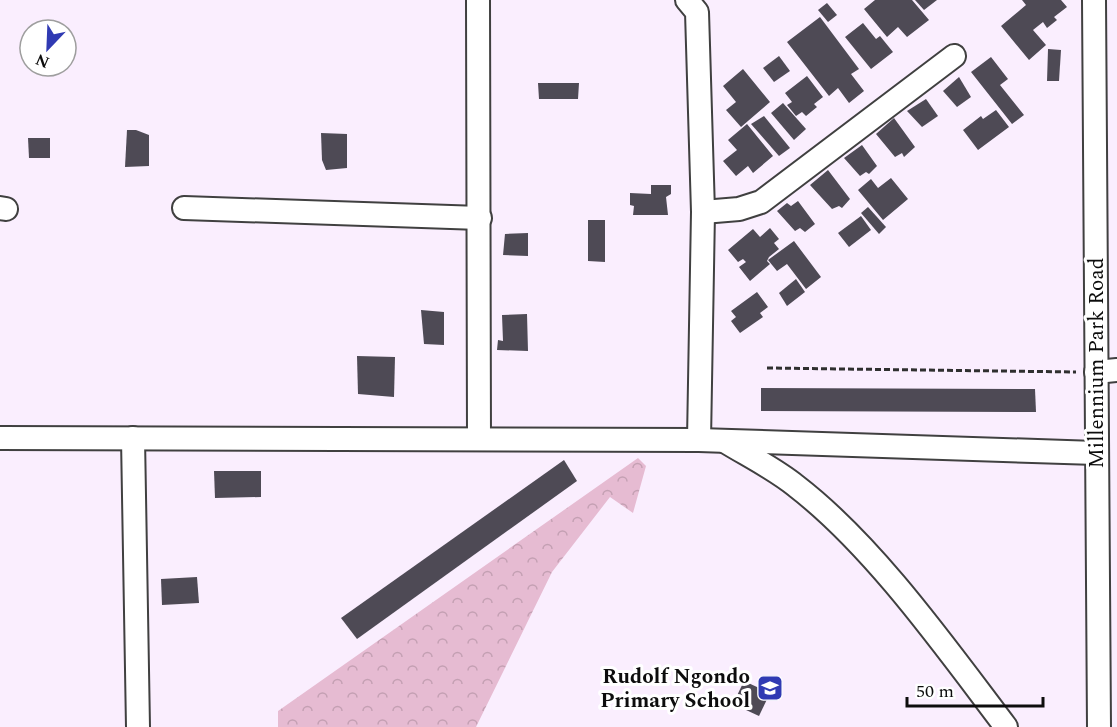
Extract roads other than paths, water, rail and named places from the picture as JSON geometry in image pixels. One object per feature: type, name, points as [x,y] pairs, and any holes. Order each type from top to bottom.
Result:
[{"type":"street","points":[[478,0],[479,439]]},
{"type":"street","points":[[687,0],[697,12],[703,212],[699,440]]},
{"type":"street","name":"Millennium Park Road","points":[[1094,0],[1106,371],[1096,453],[1099,727]]},
{"type":"street","points":[[703,212],[739,209],[761,202],[954,56]]},
{"type":"street","points":[[184,208],[480,218]]},
{"type":"street","points":[[0,438],[699,440],[1096,453]]},
{"type":"street","points":[[133,438],[138,727]]},
{"type":"street","points":[[723,441],[796,485],[842,528],[898,588],[1006,727]]},
{"type":"place","name":"Rudolf Ngondo Primary School","points":[[770,688]]}]
